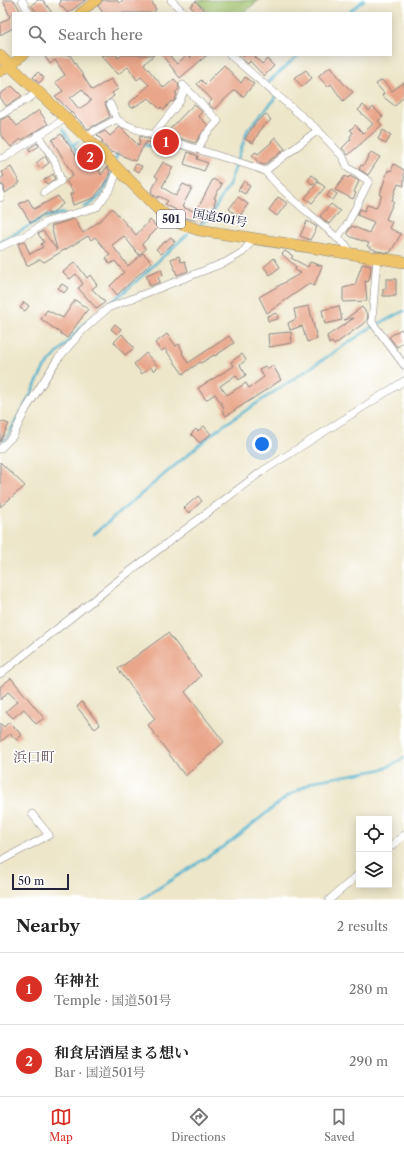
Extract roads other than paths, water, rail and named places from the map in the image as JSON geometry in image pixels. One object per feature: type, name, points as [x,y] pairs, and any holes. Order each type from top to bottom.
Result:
[{"type":"highway","name":"国道501号","points":[[0,56],[118,168],[150,202],[174,221],[199,230],[350,252],[404,262]]},
{"type":"main road","points":[[81,12],[97,0]]},
{"type":"main road","points":[[0,72],[23,56]]},
{"type":"street","points":[[22,0],[29,12]]},
{"type":"street","points":[[171,0],[183,12]]},
{"type":"street","points":[[231,56],[318,130],[343,157],[348,168],[369,181],[348,223],[337,238]]},
{"type":"street","points":[[154,134],[180,101],[184,86],[218,121],[206,134],[198,149]]},
{"type":"street","points":[[0,115],[31,97],[37,91]]},
{"type":"street","points":[[110,104],[119,122],[132,128],[247,163],[265,171],[278,187],[309,211],[346,245],[350,252]]},
{"type":"street","points":[[0,158],[4,158],[66,118]]},
{"type":"street","points":[[85,136],[117,118]]},
{"type":"street","points":[[265,171],[318,130]]},
{"type":"street","points":[[38,135],[55,162],[61,181],[44,192]]},
{"type":"street","points":[[0,247],[30,233],[46,222],[97,207],[111,188],[118,168]]},
{"type":"street","points":[[0,189],[0,198]]},
{"type":"street","points":[[0,449],[13,436],[26,409],[57,360],[98,316],[108,308],[226,262],[243,252],[254,238]]},
{"type":"street","points":[[377,257],[372,322],[404,365]]},
{"type":"street","points":[[0,674],[261,472],[404,380]]},
{"type":"street","points":[[0,861],[49,835],[32,814]]},
{"type":"street","points":[[392,845],[404,835]]},
{"type":"street","points":[[329,900],[356,877]]},
{"type":"waterway","points":[[349,12],[364,0]]},
{"type":"waterway","points":[[266,84],[298,56]]},
{"type":"waterway","points":[[201,224],[209,218],[229,185],[248,129],[275,99],[275,96]]},
{"type":"waterway","points":[[63,129],[80,157],[80,161]]},
{"type":"waterway","points":[[73,145],[79,141]]},
{"type":"waterway","points":[[133,144],[173,148],[205,155]]},
{"type":"waterway","points":[[115,160],[119,151]]},
{"type":"waterway","points":[[85,207],[100,196],[106,187],[113,170]]},
{"type":"waterway","points":[[0,242],[45,217],[65,213]]},
{"type":"waterway","points":[[108,305],[129,288],[188,234]]},
{"type":"waterway","points":[[94,534],[218,429],[372,327],[404,311]]},
{"type":"waterway","points":[[24,407],[44,368],[86,322],[98,313]]},
{"type":"waterway","points":[[0,444],[7,438],[21,411]]},
{"type":"waterway","points":[[140,900],[226,845],[288,796],[314,781],[384,769],[404,758]]},
{"type":"place","name":"年神社","points":[[166,142]]},
{"type":"place","name":"和食居酒屋まる想い","points":[[90,157]]},
{"type":"district","name":"浜口町","points":[[34,757]]}]
